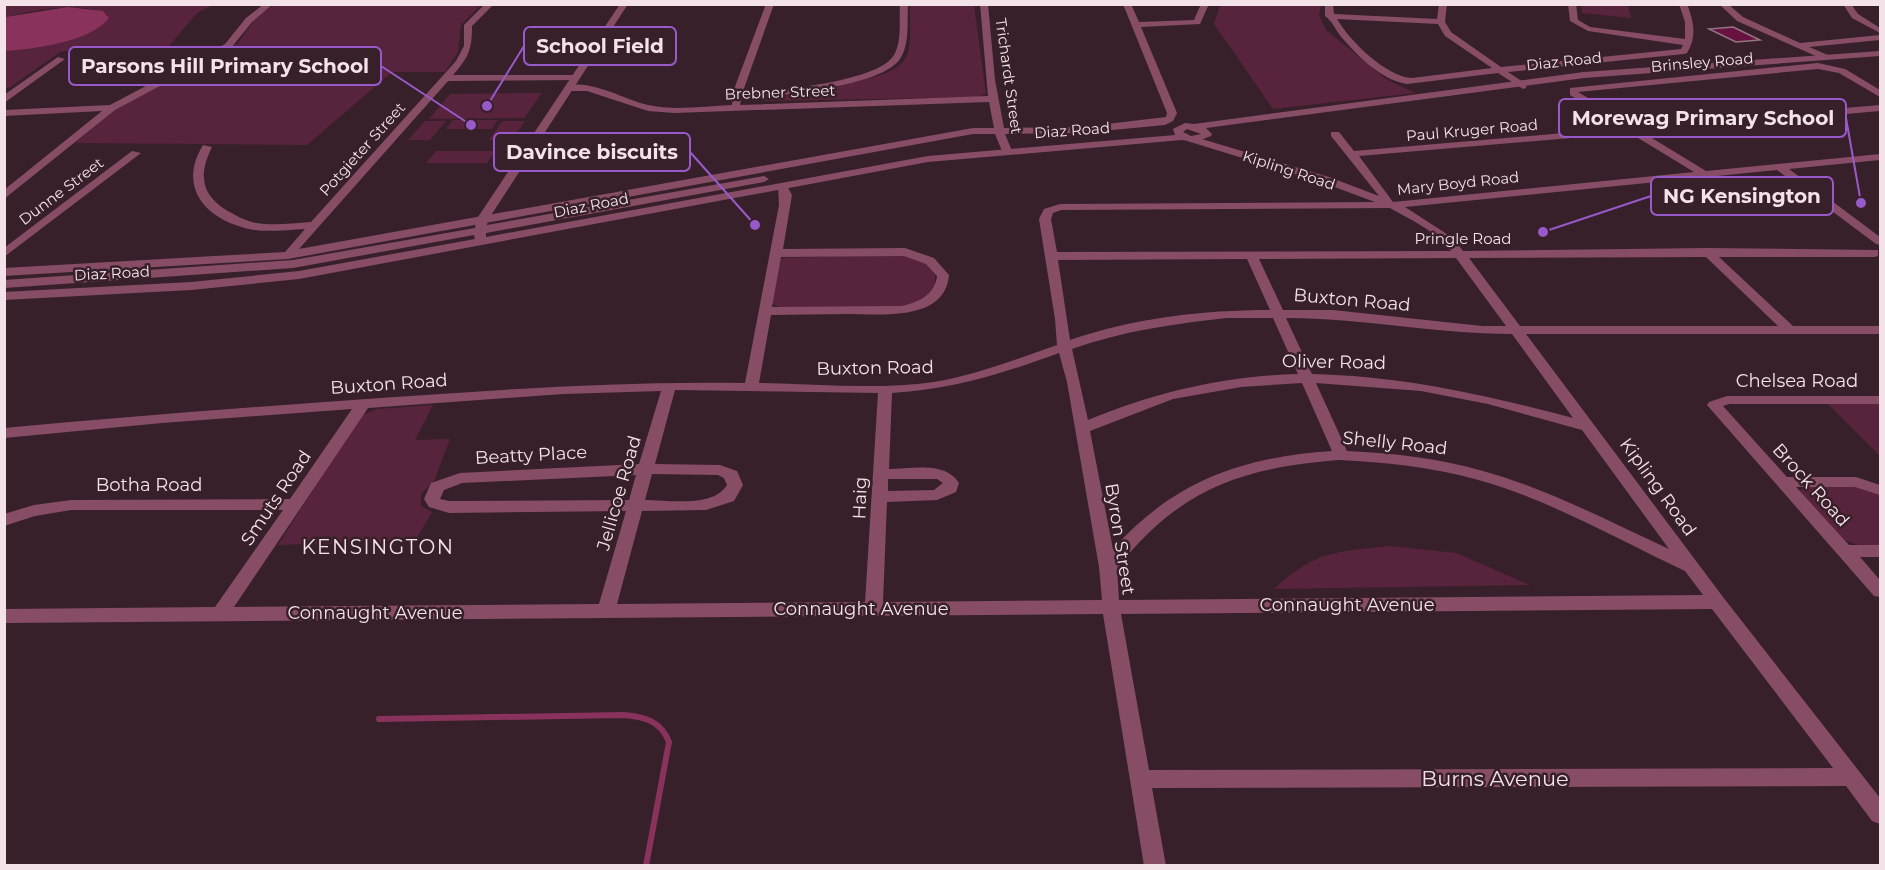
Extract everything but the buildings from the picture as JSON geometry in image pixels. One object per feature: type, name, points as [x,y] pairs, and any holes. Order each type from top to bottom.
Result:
[{"type":"street","points":[[4,196],[112,108],[228,46],[249,20],[269,4]]},
{"type":"street","name":"Potgieter Street","points":[[288,255],[463,58],[468,46],[470,22],[490,4]]},
{"type":"street","points":[[480,231],[624,4]]},
{"type":"street","points":[[735,108],[770,4]]},
{"type":"street","points":[[737,97],[846,81],[879,71],[896,59],[901,45],[904,4]]},
{"type":"street","name":"Trichardt Street","points":[[984,4],[994,99],[1003,142]]},
{"type":"street","points":[[1127,4],[1135,25],[1197,22],[1205,4]]},
{"type":"street","points":[[1329,4],[1329,16],[1441,22]]},
{"type":"street","points":[[1443,4],[1441,22],[1448,34],[1520,84]]},
{"type":"street","points":[[1572,4],[1574,21],[1588,29],[1689,42],[1690,25],[1683,4]]},
{"type":"street","points":[[1847,4],[1855,16],[1881,31]]},
{"type":"street","points":[[1722,5],[1740,19],[1825,57]]},
{"type":"street","name":"Diaz Road","points":[[1329,16],[1336,27],[1372,60],[1391,76],[1401,80],[1419,81],[1497,69],[1681,51],[1685,50],[1689,42]]},
{"type":"street","name":"Diaz Road","points":[[4,272],[288,255],[480,231],[782,186],[928,159],[1003,142],[1082,130],[1157,123],[1170,119],[1172,113],[1135,25]]},
{"type":"street","points":[[1796,45],[1881,38]]},
{"type":"street","name":"Diaz Road","points":[[4,296],[191,286],[268,279],[480,231],[973,131],[1003,142],[1125,143],[1185,134],[1195,127],[1520,84],[1723,65],[1881,54]]},
{"type":"street","points":[[4,100],[61,58]]},
{"type":"street","name":"Brinsley Road","points":[[1634,130],[1572,92],[1581,88],[1818,66],[1835,68],[1881,94]]},
{"type":"street","name":"Brebner Street","points":[[446,78],[572,83],[648,108],[735,108],[994,99]]},
{"type":"street","name":"Diaz Road","points":[[1208,136],[1226,131],[1520,84]]},
{"type":"street","points":[[4,113],[112,108]]},
{"type":"street","name":"Paul Kruger Road","points":[[1352,154],[1881,108]]},
{"type":"street","name":"Kipling Road","points":[[1195,127],[1224,148]]},
{"type":"street","points":[[1634,130],[1704,174]]},
{"type":"street","points":[[1185,134],[1208,136]]},
{"type":"street","name":"Kipling Road","points":[[1185,134],[1391,204],[1438,231],[1460,252],[1717,602],[1881,814]]},
{"type":"street","name":"Kipling Road","points":[[1335,134],[1391,204]]},
{"type":"street","points":[[207,147],[196,168],[196,177],[203,197],[209,204],[253,226],[314,225]]},
{"type":"street","name":"Dunne Street","points":[[4,254],[136,153]]},
{"type":"street","name":"Mary Boyd Road","points":[[1045,219],[1048,211],[1060,207],[1391,204],[1881,157]]},
{"type":"street","name":"Pringle Road","points":[[1779,167],[1877,248]]},
{"type":"street","points":[[1327,205],[1336,195],[1330,183]]},
{"type":"street","points":[[751,386],[786,195],[782,186]]},
{"type":"street","name":"Byron Street","points":[[1045,219],[1053,256],[1064,345],[1074,382],[1080,429],[1108,567],[1111,607],[1155,866]]},
{"type":"street","name":"Diaz Road","points":[[4,284],[292,264],[480,231]]},
{"type":"street","name":"Pringle Road","points":[[1053,256],[1707,252],[1877,248]]},
{"type":"street","points":[[764,311],[883,311],[912,308],[933,298],[944,282],[943,275],[930,261],[905,252],[777,253]]},
{"type":"street","points":[[1707,252],[1789,329]]},
{"type":"street","points":[[1251,254],[1341,455]]},
{"type":"street","name":"Buxton Road","points":[[4,433],[364,403],[669,386],[885,389],[952,383],[991,373],[1064,345],[1103,333],[1160,322],[1227,314],[1277,312],[1333,314],[1462,329],[1881,330]]},
{"type":"street","name":"Oliver Road","points":[[1080,429],[1168,396],[1243,383],[1307,378],[1356,379],[1424,387],[1589,427]]},
{"type":"street","name":"Jellicoe Road","points":[[606,611],[669,386]]},
{"type":"street","name":"Haig","points":[[874,609],[885,389]]},
{"type":"street","name":"Chelsea Road","points":[[1714,405],[1727,400],[1881,400]]},
{"type":"street","name":"Smuts Road","points":[[220,614],[364,403]]},
{"type":"street","name":"Brock Road","points":[[1714,405],[1881,591]]},
{"type":"street","name":"Shelly Road","points":[[1108,567],[1135,535],[1165,508],[1213,480],[1268,464],[1341,455],[1425,463],[1489,478],[1574,512],[1693,568]]},
{"type":"street","name":"Beatty Place","points":[[646,469],[720,470],[731,475],[735,485],[728,497],[713,504],[449,507],[435,503],[432,496],[437,487],[460,478],[646,469]]},
{"type":"street","points":[[880,474],[939,474],[947,477],[951,483],[950,488],[942,494],[880,497]]},
{"type":"street","points":[[1782,483],[1856,482],[1881,490]]},
{"type":"street","name":"Botha Road","points":[[4,520],[34,511],[70,505],[295,504]]},
{"type":"street","points":[[1845,551],[1881,551]]},
{"type":"street","name":"Connaught Avenue","points":[[4,616],[1717,602]]},
{"type":"street","name":"Burns Avenue","points":[[1139,779],[1851,777]]},
{"type":"shaded area","points":[[4,5],[213,5],[197,13],[170,45],[153,54],[74,49],[60,52],[9,88],[5,88],[5,51],[108,15],[85,8],[72,7],[5,17]]},
{"type":"shaded area","points":[[274,5],[481,5],[461,25],[458,52],[445,72],[392,72],[307,145],[75,143],[113,111],[238,43],[257,16]]},
{"type":"shaded area","points":[[910,5],[974,5],[986,94],[977,97],[765,101],[760,98],[793,90],[859,81],[894,69],[907,54],[910,40]]},
{"type":"shaded area","points":[[1220,5],[1321,5],[1319,15],[1326,30],[1386,79],[1415,93],[1273,109],[1214,24]]},
{"type":"shaded area","points":[[1581,5],[1628,5],[1631,18],[1582,13]]},
{"type":"shaded area","points":[[68,7],[103,11],[109,18],[89,33],[61,43],[5,51],[5,17]]},
{"type":"shaded area","points":[[542,93],[524,118],[429,119],[450,94]]},
{"type":"shaded area","points":[[453,120],[498,120],[492,129],[446,129]]},
{"type":"shaded area","points":[[425,121],[446,121],[430,140],[408,140]]},
{"type":"shaded area","points":[[502,121],[525,121],[512,140],[489,140]]},
{"type":"shaded area","points":[[436,151],[495,151],[487,163],[426,163]]},
{"type":"shaded area","points":[[900,254],[927,264],[935,274],[935,288],[921,301],[902,307],[780,308],[772,303],[780,260],[783,258]]},
{"type":"shaded area","points":[[1828,404],[1880,404],[1880,456]]},
{"type":"shaded area","points":[[433,405],[415,440],[450,439],[434,481],[421,494],[421,506],[432,512],[415,541],[278,545],[360,416],[377,409]]},
{"type":"shaded area","points":[[1865,486],[1880,492],[1880,547],[1864,546],[1842,538],[1825,523],[1799,491],[1806,487]]},
{"type":"shaded area","points":[[1390,546],[1456,553],[1530,585],[1274,589],[1303,567],[1328,555]]},
{"type":"waterway","points":[[379,719],[624,715],[651,721],[662,729],[669,742],[646,866]]},
{"type":"place","name":"School Field","points":[[487,106]]},
{"type":"place","name":"Parsons Hill Primary School","points":[[471,125]]},
{"type":"place","name":"Morewag Primary School","points":[[1861,203]]},
{"type":"place","name":"Davince biscuits","points":[[755,225]]},
{"type":"place","name":"NG Kensington","points":[[1543,232]]},
{"type":"district","name":"KENSINGTON","points":[[378,547]]}]
